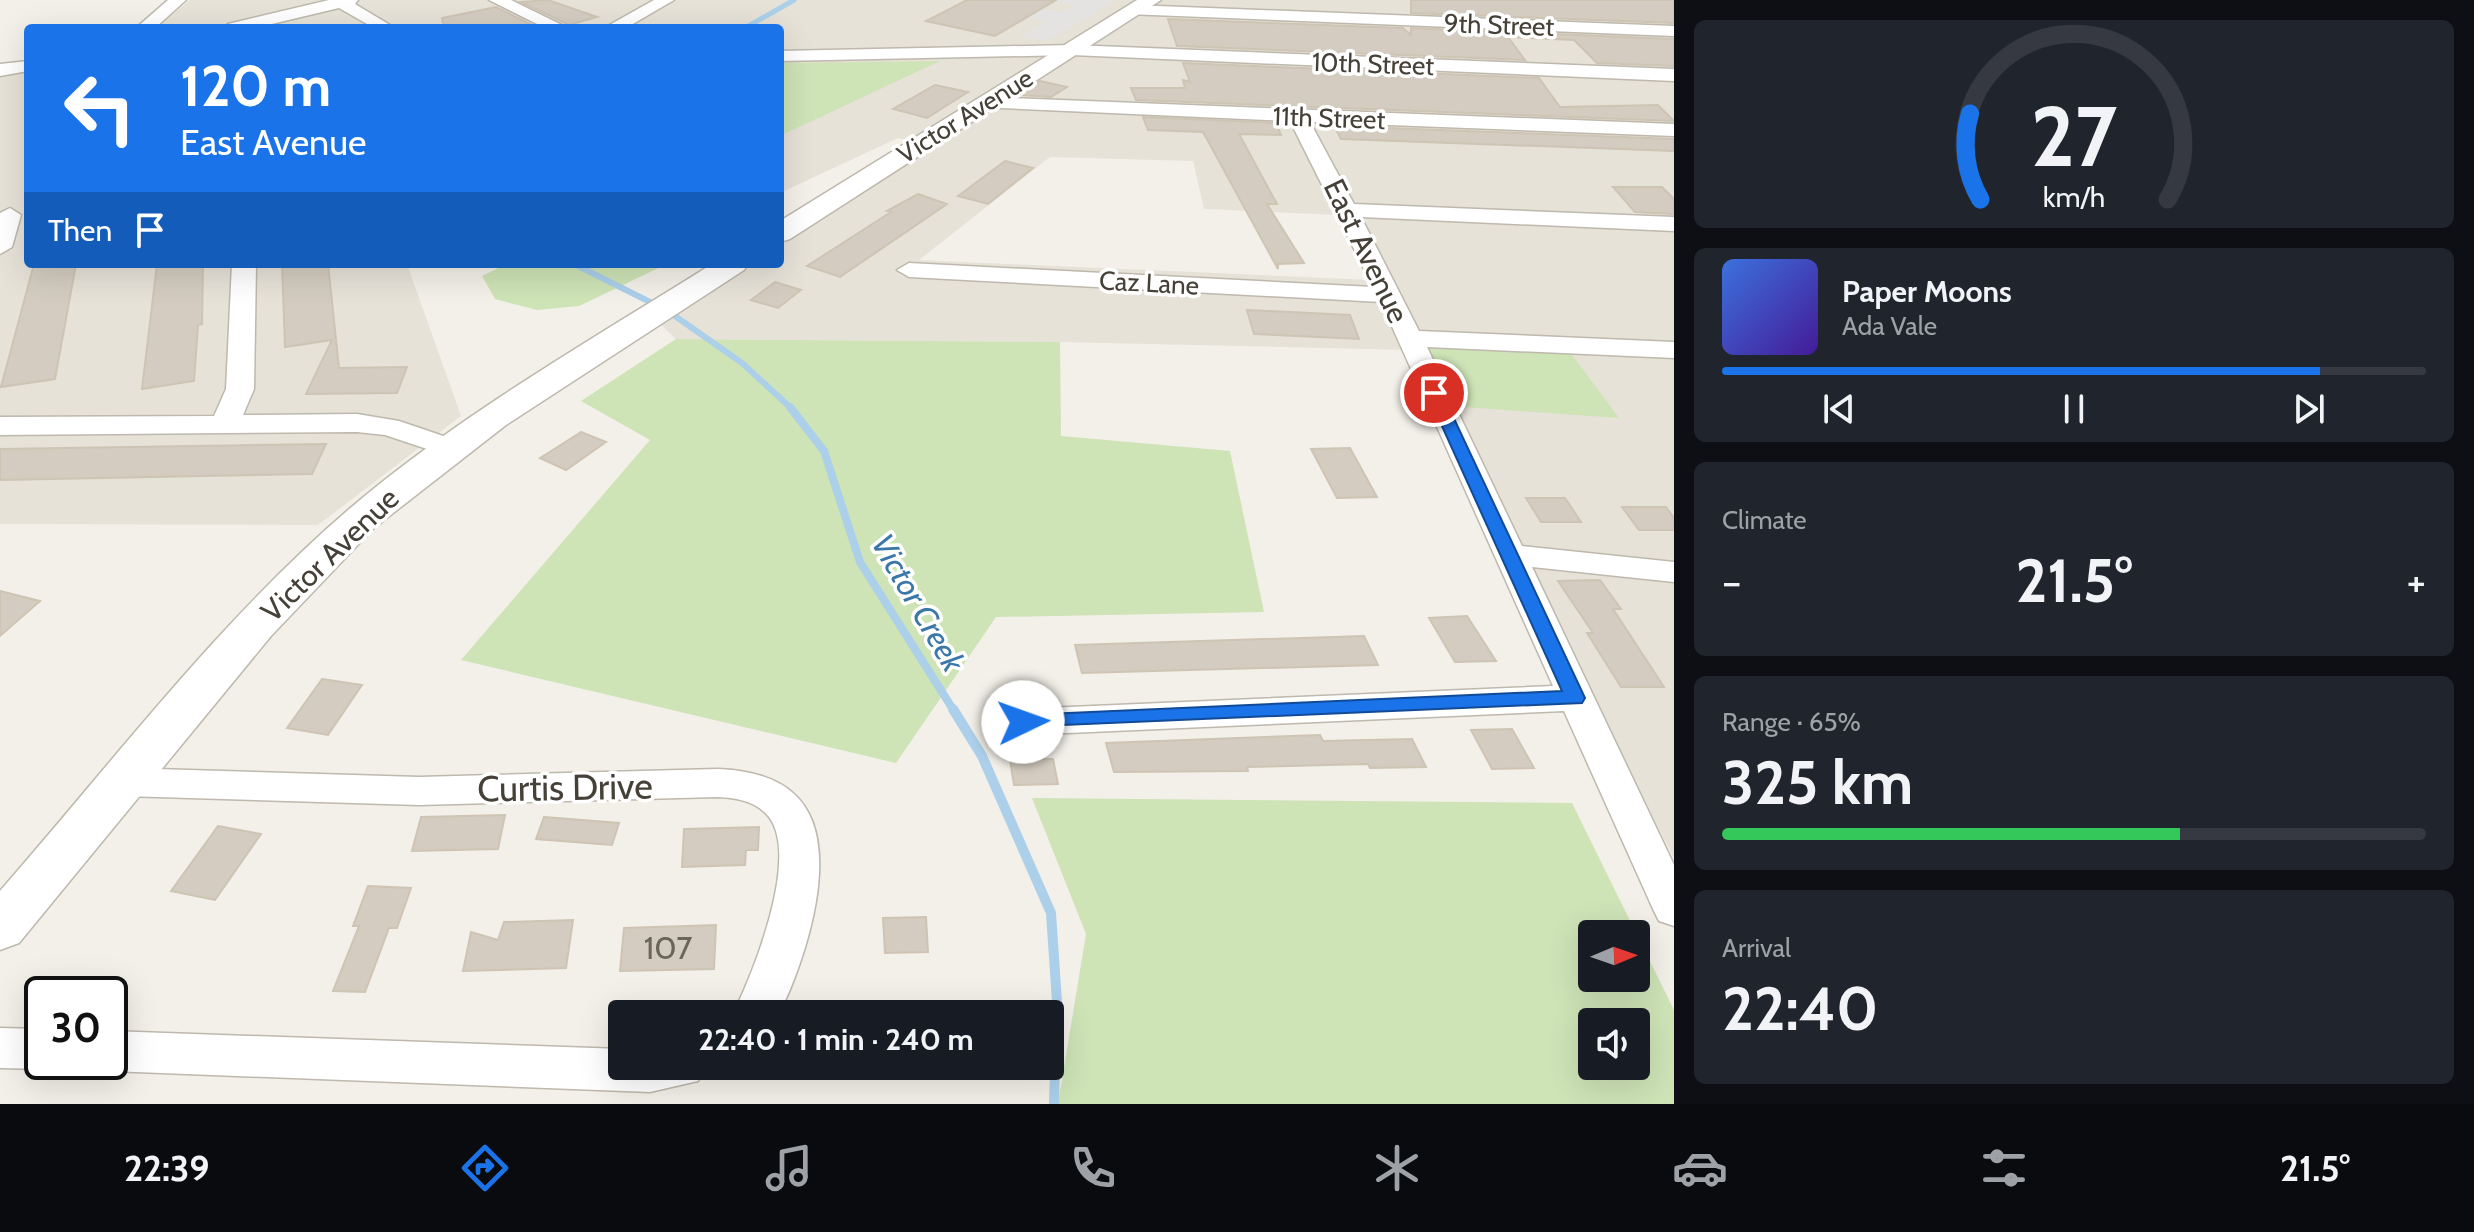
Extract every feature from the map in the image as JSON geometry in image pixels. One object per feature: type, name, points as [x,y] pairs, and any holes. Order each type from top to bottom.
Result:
[{"type":"street","points":[[150,24],[178,0]]},
{"type":"street","points":[[497,0],[550,24]]},
{"type":"street","points":[[620,24],[665,0]]},
{"type":"street","points":[[250,24],[343,1],[380,24]]},
{"type":"street","name":"9th Street","points":[[1142,5],[1674,31]]},
{"type":"street","name":"Victor Avenue","points":[[784,230],[1142,5]]},
{"type":"street","name":"10th Street","points":[[784,56],[1072,50],[1674,75]]},
{"type":"street","points":[[0,70],[24,67]]},
{"type":"street","name":"11th Street","points":[[985,103],[1674,130]]},
{"type":"street","name":"East Avenue","points":[[1298,117],[1390,295],[1672,902]]},
{"type":"street","points":[[1348,210],[1674,224]]},
{"type":"street","points":[[0,247],[10,215]]},
{"type":"street","points":[[225,424],[240,389],[244,268]]},
{"type":"street","name":"Victor Avenue","points":[[0,928],[293,583],[360,520],[451,448],[727,268]]},
{"type":"street","name":"Caz Lane","points":[[909,270],[1390,295]]},
{"type":"street","points":[[1410,338],[1674,350]]},
{"type":"street","points":[[0,426],[357,423],[389,427],[451,448]]},
{"type":"street","points":[[1509,555],[1674,572]]},
{"type":"street","points":[[1023,722],[1575,698]]},
{"type":"street","name":"Curtis Drive","points":[[123,782],[419,791],[718,783],[756,789],[785,809],[797,838],[791,916],[780,958],[762,1000]]},
{"type":"street","points":[[0,1048],[24,1049]]},
{"type":"street","points":[[128,1052],[608,1069]]},
{"type":"shaded area","points":[[190,0],[1674,0],[1674,858],[1409,350],[1060,342],[676,339],[656,320],[737,268],[784,268],[784,237],[930,145],[898,138],[784,191],[784,24],[161,24]],"holes":[[[1050,157],[1193,161],[1204,209],[1337,215],[1371,280],[919,260]]]},
{"type":"shaded area","points":[[999,0],[1062,13],[1075,5],[1051,0],[1117,0],[1046,41],[1022,36],[1046,21],[975,7]]},
{"type":"shaded area","points":[[24,72],[24,268],[408,268],[461,416],[318,525],[0,524],[0,74]]},
{"type":"green space","points":[[940,61],[784,134],[784,63]]},
{"type":"green space","points":[[499,268],[659,268],[579,306],[537,310],[495,299],[482,276]]},
{"type":"green space","points":[[676,339],[1060,342],[1061,436],[1230,451],[1264,612],[996,617],[896,763],[461,660],[650,440],[581,401]]},
{"type":"green space","points":[[1422,345],[1570,352],[1619,418],[1449,406]]},
{"type":"green space","points":[[1032,798],[1572,803],[1630,920],[1578,920],[1578,992],[1650,992],[1650,961],[1674,1010],[1674,1104],[1058,1104],[1086,934]]},
{"type":"building","points":[[548,0],[597,17],[567,24],[521,2]]},
{"type":"building","points":[[967,0],[1056,0],[995,36],[926,21]]},
{"type":"building","points":[[1411,0],[1674,0],[1674,23],[1411,13]]},
{"type":"building","points":[[496,7],[530,24],[443,24],[442,18]]},
{"type":"building","points":[[1168,19],[1403,28],[1411,35],[1411,28],[1674,39],[1674,66],[1597,63],[1574,40],[1508,37],[1525,60],[1177,46]]},
{"type":"building","points":[[1183,63],[1539,78],[1560,107],[1658,105],[1674,121],[1136,100],[1131,88],[1185,88],[1183,80],[1190,82]]},
{"type":"building","points":[[1040,81],[1067,87],[1051,97],[1019,95]]},
{"type":"building","points":[[935,85],[968,92],[927,118],[893,109]]},
{"type":"building","points":[[1143,117],[1276,123],[1281,135],[1239,134],[1277,204],[1267,204],[1304,263],[1278,264],[1278,269],[1203,132],[1148,130]]},
{"type":"building","points":[[1334,126],[1674,139],[1674,151],[1341,139]]},
{"type":"building","points":[[1005,161],[1033,168],[988,204],[958,196]]},
{"type":"building","points":[[1613,187],[1662,187],[1674,199],[1674,214],[1635,212]]},
{"type":"building","points":[[918,194],[947,204],[840,277],[807,266],[891,212],[887,211]]},
{"type":"building","points":[[33,268],[75,268],[55,379],[1,387]]},
{"type":"building","points":[[157,268],[203,268],[202,324],[198,325],[194,381],[142,389]]},
{"type":"building","points":[[282,268],[328,268],[339,368],[407,367],[397,393],[306,394],[332,340],[285,347]]},
{"type":"building","points":[[775,282],[801,290],[778,308],[751,300]]},
{"type":"building","points":[[1247,310],[1350,315],[1359,339],[1254,334]]},
{"type":"building","points":[[581,432],[606,442],[566,470],[540,458]]},
{"type":"building","points":[[326,444],[312,474],[0,480],[0,449]]},
{"type":"building","points":[[1350,448],[1377,497],[1337,498],[1311,449]]},
{"type":"building","points":[[1526,498],[1565,498],[1581,522],[1541,522]]},
{"type":"building","points":[[1622,507],[1666,507],[1674,518],[1674,530],[1639,530]]},
{"type":"building","points":[[1600,580],[1621,609],[1613,609],[1664,687],[1621,687],[1587,633],[1593,633],[1558,581]]},
{"type":"building","points":[[0,591],[40,601],[0,636]]},
{"type":"building","points":[[1467,616],[1496,661],[1455,662],[1429,618]]},
{"type":"building","points":[[1364,636],[1378,665],[1082,673],[1075,645]]},
{"type":"building","points":[[322,679],[362,685],[328,735],[287,728]]},
{"type":"building","points":[[1512,729],[1534,768],[1492,769],[1471,730]]},
{"type":"building","points":[[1320,735],[1323,741],[1412,739],[1426,767],[1370,768],[1368,764],[1247,767],[1248,771],[1114,772],[1106,743]]},
{"type":"building","points":[[1053,759],[1058,784],[1014,785],[1010,760]]},
{"type":"building","points":[[505,815],[498,849],[412,851],[421,817]]},
{"type":"building","points":[[544,817],[619,823],[612,845],[536,839]]},
{"type":"building","points":[[218,826],[261,834],[215,900],[171,891]]},
{"type":"building","points":[[759,827],[758,850],[746,850],[745,865],[682,867],[684,829]]},
{"type":"building","points":[[368,886],[411,888],[397,928],[389,928],[365,992],[333,991],[359,926],[353,926]]},
{"type":"building","points":[[926,917],[928,952],[885,953],[883,918]]},
{"type":"building","points":[[573,920],[566,968],[463,971],[471,932],[498,940],[504,922]]},
{"type":"building","points":[[716,925],[714,969],[620,971],[624,928]]},
{"type":"waterway","name":"Victor Creek","points":[[752,24],[794,0]]},
{"type":"waterway","name":"Victor Creek","points":[[582,268],[652,303]]},
{"type":"waterway","name":"Victor Creek","points":[[675,316],[742,363],[790,408]]},
{"type":"waterway","name":"Victor Creek","points":[[790,408],[824,451],[860,562],[954,711]]},
{"type":"waterway","name":"Victor Creek","points":[[953,709],[982,756],[1051,913],[1057,1002],[1054,1104]]},
{"type":"route","points":[[1023,722],[1575,698],[1434,393]]}]
